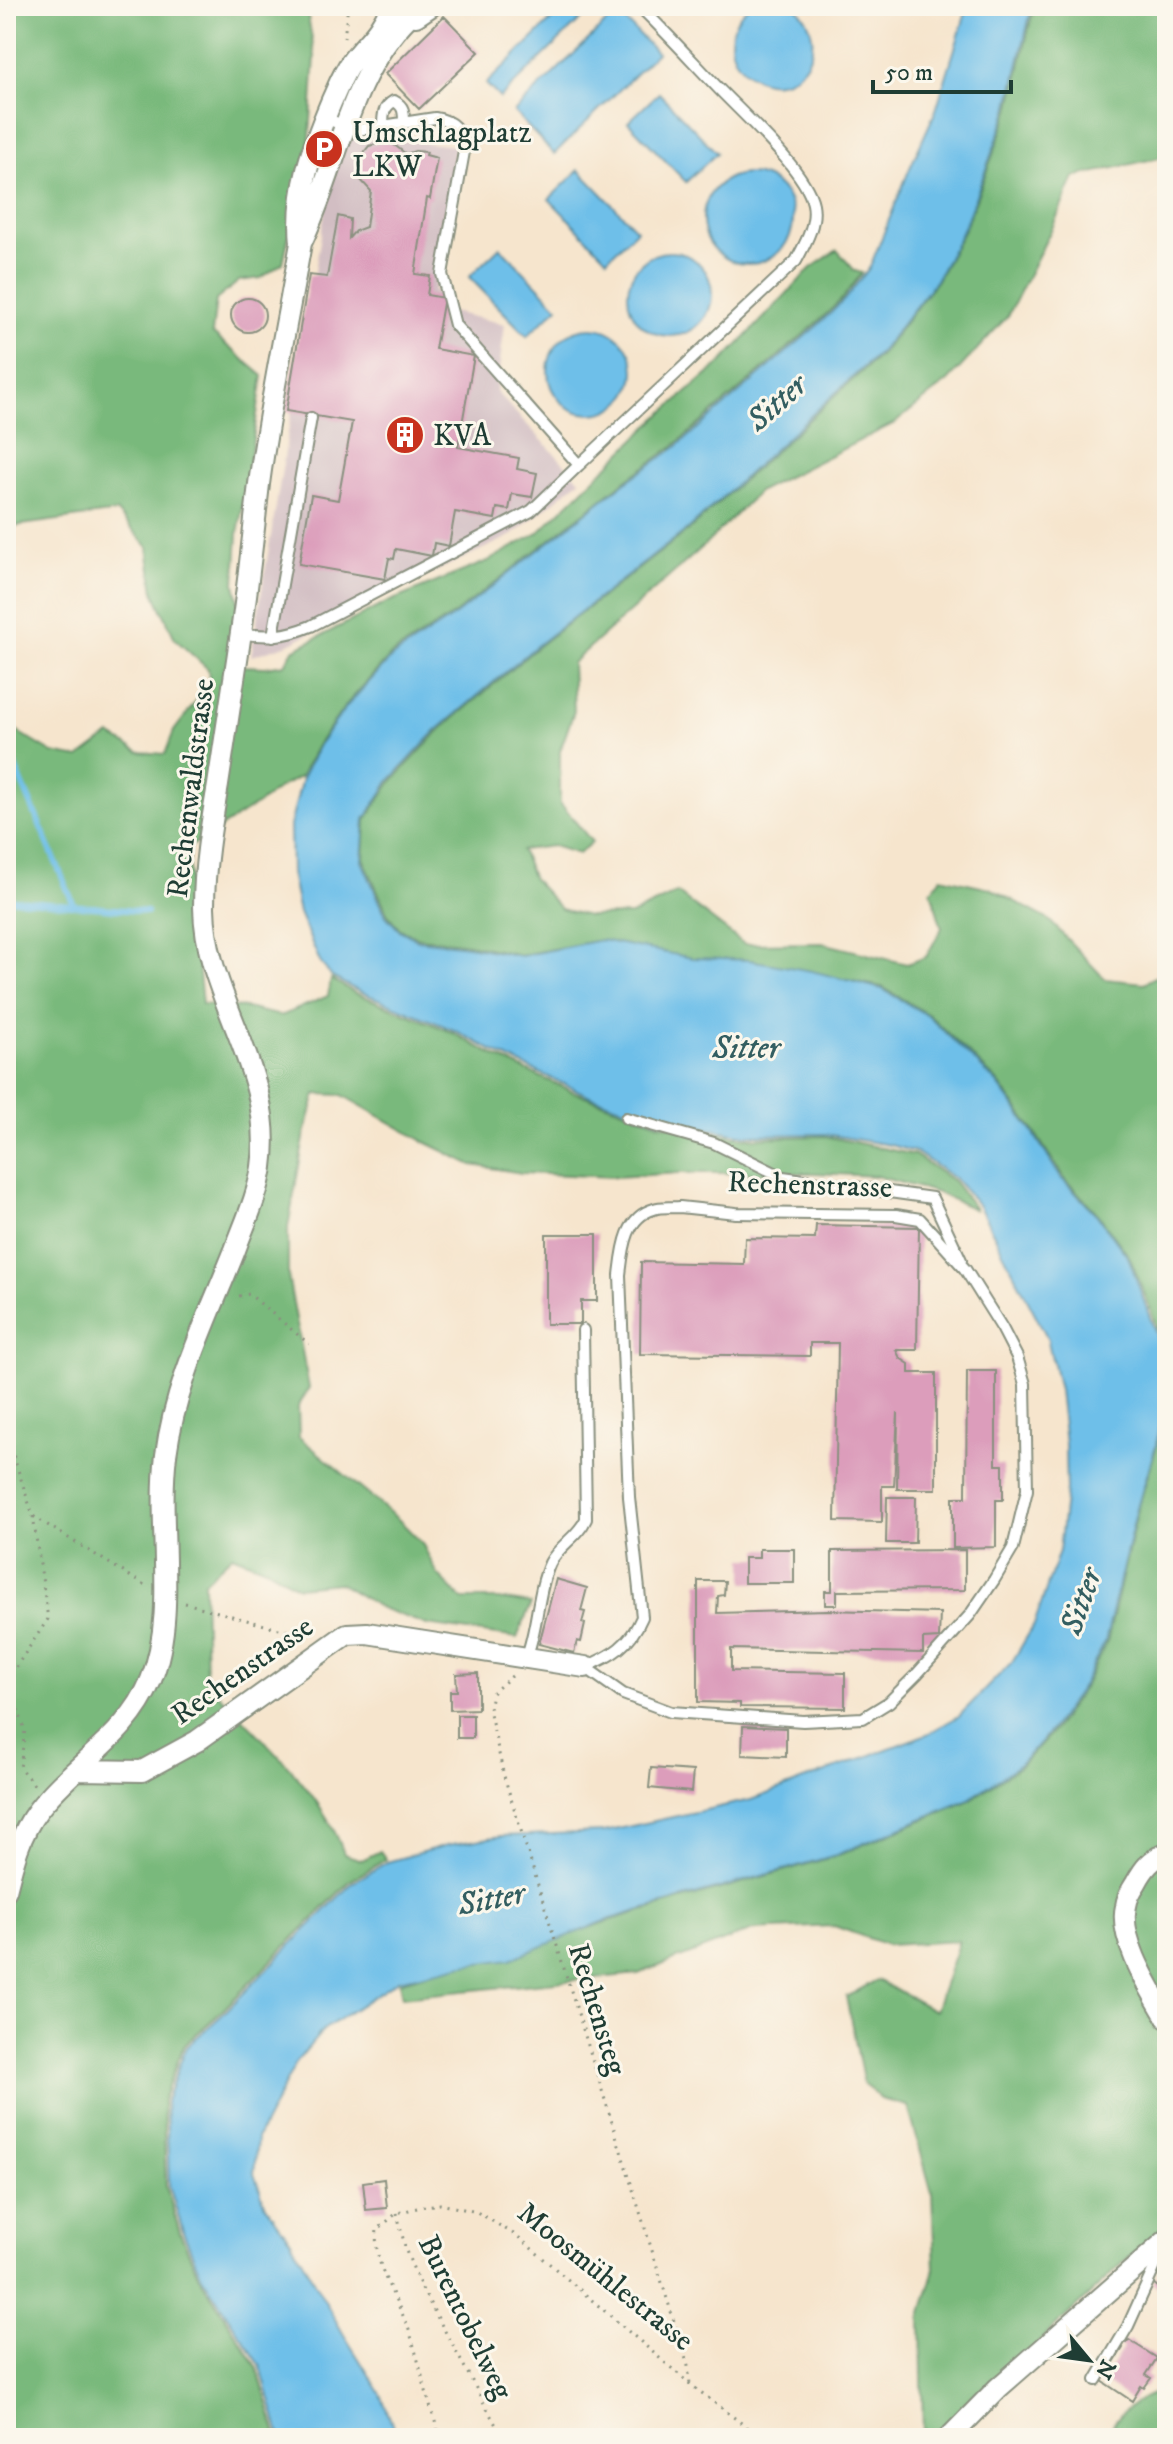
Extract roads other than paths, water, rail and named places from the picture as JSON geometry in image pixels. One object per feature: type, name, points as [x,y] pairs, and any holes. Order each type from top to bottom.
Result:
[{"type":"street","points":[[398,9],[423,13],[431,6]]},
{"type":"street","name":"Rechenwaldstrasse","points":[[334,122],[352,60],[398,9]]},
{"type":"street","name":"Rechenwaldstrasse","points":[[79,1770],[134,1713],[160,1655],[164,1629],[162,1513],[165,1458],[172,1417],[255,1197],[264,1147],[264,1119],[257,1084],[219,983],[205,928],[207,856],[241,633],[259,484],[301,243],[299,218],[302,186],[334,122],[386,41],[398,9]]},
{"type":"street","name":"Rechenstrasse","points":[[79,1770],[142,1771],[197,1741],[347,1634],[367,1633],[585,1667]]},
{"type":"street","points":[[6,1890],[15,1857],[35,1814],[79,1770]]},
{"type":"street","points":[[1167,1853],[1146,1865],[1125,1907],[1126,1929],[1144,1979],[1167,2018]]},
{"type":"street","points":[[949,2438],[998,2388],[1167,2242]]},
{"type":"lane","points":[[241,633],[273,636],[291,634],[311,626],[531,511],[796,261],[808,239],[814,216],[813,203],[806,187],[777,150],[639,6]]},
{"type":"lane","points":[[383,127],[383,113],[387,104],[394,101],[404,111],[404,123]]},
{"type":"lane","points":[[334,122],[357,130],[435,118],[447,120],[459,130],[465,146],[442,274],[455,325],[579,465]]},
{"type":"lane","points":[[273,636],[311,418]]},
{"type":"lane","points":[[626,1118],[714,1143],[783,1177],[932,1198],[965,1269]]},
{"type":"lane","name":"Rechenstrasse","points":[[680,1207],[736,1213],[896,1215],[920,1219],[965,1269],[1002,1328],[1017,1357],[1025,1384],[1027,1490],[1013,1548],[970,1615],[889,1702],[863,1718],[803,1721],[671,1712],[623,1694],[585,1667],[608,1657],[634,1635],[642,1617],[629,1497],[620,1275],[625,1241],[634,1221],[653,1209],[680,1207]]},
{"type":"lane","points":[[526,1658],[550,1563],[563,1545],[581,1531],[586,1519],[583,1330]]},
{"type":"lane","points":[[1096,2380],[1128,2326],[1167,2242]]},
{"type":"water","points":[[566,6],[595,6],[500,98],[486,84]]},
{"type":"water","points":[[750,6],[795,6],[807,21],[812,37],[811,52],[805,66],[794,76],[781,82],[765,82],[749,74],[737,61],[731,43],[732,32],[739,17]]},
{"type":"water","name":"Sitter","points":[[968,6],[1032,6],[1008,110],[964,227],[936,280],[881,351],[689,528],[535,647],[436,731],[390,780],[365,819],[362,861],[386,916],[399,930],[418,940],[521,956],[601,940],[692,958],[749,960],[812,971],[882,989],[928,1016],[997,1083],[1061,1178],[1096,1214],[1129,1259],[1167,1365],[1156,1445],[1137,1508],[1105,1642],[1083,1685],[1052,1729],[1020,1764],[969,1799],[836,1855],[610,1919],[511,1959],[464,1965],[398,1980],[323,2030],[297,2061],[257,2138],[254,2174],[266,2206],[291,2241],[381,2394],[397,2438],[281,2438],[260,2365],[201,2275],[183,2232],[169,2185],[166,2101],[186,2047],[222,2015],[352,1883],[387,1862],[447,1845],[501,1836],[604,1832],[751,1800],[927,1734],[959,1716],[1012,1662],[1034,1625],[1059,1551],[1066,1490],[1065,1444],[1059,1390],[1047,1337],[979,1206],[955,1179],[916,1152],[890,1145],[825,1134],[746,1135],[661,1121],[590,1096],[454,1030],[356,990],[332,977],[320,962],[299,913],[291,873],[290,826],[302,778],[319,745],[347,706],[392,657],[457,614],[623,484],[675,448],[818,325],[844,300],[870,267],[936,110]]},
{"type":"water","points":[[617,12],[657,53],[554,154],[514,112]]},
{"type":"water","points":[[659,93],[717,153],[686,182],[628,122]]},
{"type":"water","points":[[579,170],[637,230],[607,259],[549,199]]},
{"type":"water","points":[[748,174],[773,182],[785,194],[793,219],[785,244],[773,256],[748,264],[723,256],[711,244],[703,219],[711,194],[723,182]]},
{"type":"water","points":[[500,247],[558,307],[527,336],[469,277]]},
{"type":"water","points":[[662,252],[678,252],[694,259],[705,270],[712,294],[709,310],[700,324],[678,336],[662,336],[646,329],[635,318],[628,302],[628,286],[635,270],[646,259]]},
{"type":"water","points":[[591,328],[607,332],[621,341],[630,355],[634,371],[630,387],[621,401],[607,410],[591,414],[575,410],[561,401],[552,387],[548,371],[552,355],[561,341],[575,332]]},
{"type":"waterway","points":[[6,745],[74,905]]},
{"type":"waterway","points":[[6,899],[147,912]]},
{"type":"place","name":"Umschlagplatz LKW","points":[[324,149]]},
{"type":"place","name":"KVA","points":[[405,435]]}]
